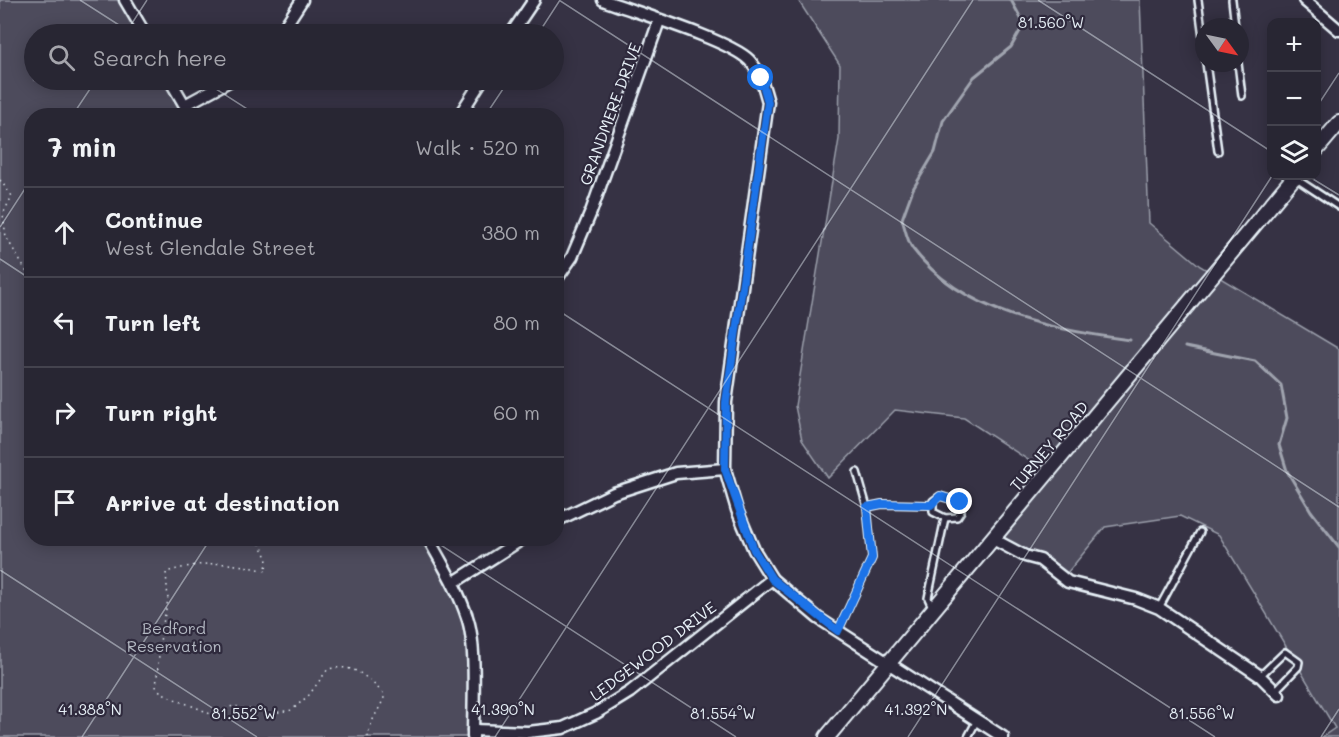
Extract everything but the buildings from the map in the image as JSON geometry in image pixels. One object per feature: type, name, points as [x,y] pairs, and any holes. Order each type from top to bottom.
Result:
[{"type":"street","points":[[125,0],[139,24]]},
{"type":"street","points":[[286,24],[302,0]]},
{"type":"street","points":[[518,24],[534,0]]},
{"type":"street","points":[[603,0],[728,46],[749,60],[761,78],[768,102],[726,402],[725,469],[754,550],[772,579],[838,631],[976,722],[1004,737]]},
{"type":"street","points":[[1304,0],[1339,30]]},
{"type":"street","name":"GRANDMERE DRIVE","points":[[564,268],[572,257],[591,213],[659,21]]},
{"type":"street","points":[[176,90],[187,108]]},
{"type":"street","points":[[185,105],[213,90]]},
{"type":"street","points":[[464,108],[476,90]]},
{"type":"street","points":[[1321,145],[1339,123]]},
{"type":"street","name":"TURNEY ROAD","points":[[827,737],[1292,180]]},
{"type":"street","points":[[564,517],[614,493],[676,473],[725,469]]},
{"type":"street","points":[[993,539],[1025,556],[1040,560],[1068,582],[1136,599],[1159,608],[1260,676],[1277,693]]},
{"type":"street","points":[[432,546],[453,583],[468,619],[474,677],[473,733]]},
{"type":"street","points":[[453,583],[511,546]]},
{"type":"street","name":"LEDGEWOOD DRIVE","points":[[473,733],[528,732],[563,728],[596,713],[630,692],[772,579]]},
{"type":"lane","points":[[1198,0],[1200,18]]},
{"type":"lane","points":[[1232,0],[1234,18]]},
{"type":"lane","points":[[1207,72],[1218,151]]},
{"type":"lane","points":[[1239,72],[1242,96]]},
{"type":"lane","points":[[1301,180],[1339,207]]},
{"type":"lane","points":[[838,631],[872,558],[867,507],[857,472]]},
{"type":"lane","points":[[867,507],[882,504],[931,505],[940,496],[960,502],[961,511],[957,517],[945,518],[933,512],[931,505]]},
{"type":"lane","points":[[933,611],[928,598],[945,518]]},
{"type":"lane","points":[[1159,608],[1200,532]]},
{"type":"lane","points":[[1260,676],[1285,651],[1292,655],[1299,662],[1298,667],[1277,693]]},
{"type":"lane","points":[[968,737],[976,722]]},
{"type":"path","points":[[0,180],[12,196],[3,214],[6,237],[24,267]]},
{"type":"path","points":[[261,546],[267,557],[266,571],[231,562],[199,563],[166,572],[168,600],[161,633],[156,688],[168,698],[191,703],[210,714],[233,706],[273,713],[292,710],[309,695],[328,669],[345,665],[363,674],[385,695],[381,708],[369,722],[368,737]]},
{"type":"green space","name":"Bedford Reservation","points":[[0,0],[128,0],[142,24],[24,24],[24,90],[179,90],[189,108],[24,108],[24,546],[435,546],[473,612],[473,737],[0,737]]},
{"type":"green space","points":[[798,0],[1140,0],[1149,223],[1200,266],[1339,349],[1339,737],[1322,737],[1335,728],[1219,535],[1180,516],[1105,527],[1063,578],[993,539],[1048,473],[964,418],[895,410],[828,478],[802,440],[795,406],[839,139],[840,65]]},
{"type":"waterway","points":[[1011,0],[1024,24],[1011,47],[974,77],[943,121],[935,152],[913,189],[902,219],[908,238],[913,249],[934,271],[957,289],[984,304],[1041,324],[1130,340]]},
{"type":"waterway","points":[[1185,347],[1255,361],[1281,385],[1287,418],[1279,445],[1287,471],[1311,511],[1339,547]]},
{"type":"route","points":[[761,78],[768,102],[726,402],[725,469],[737,510],[754,550],[772,579],[818,618],[838,631],[872,558],[873,549],[867,507],[882,504],[931,505],[936,497],[940,496],[953,498],[960,502]]}]
